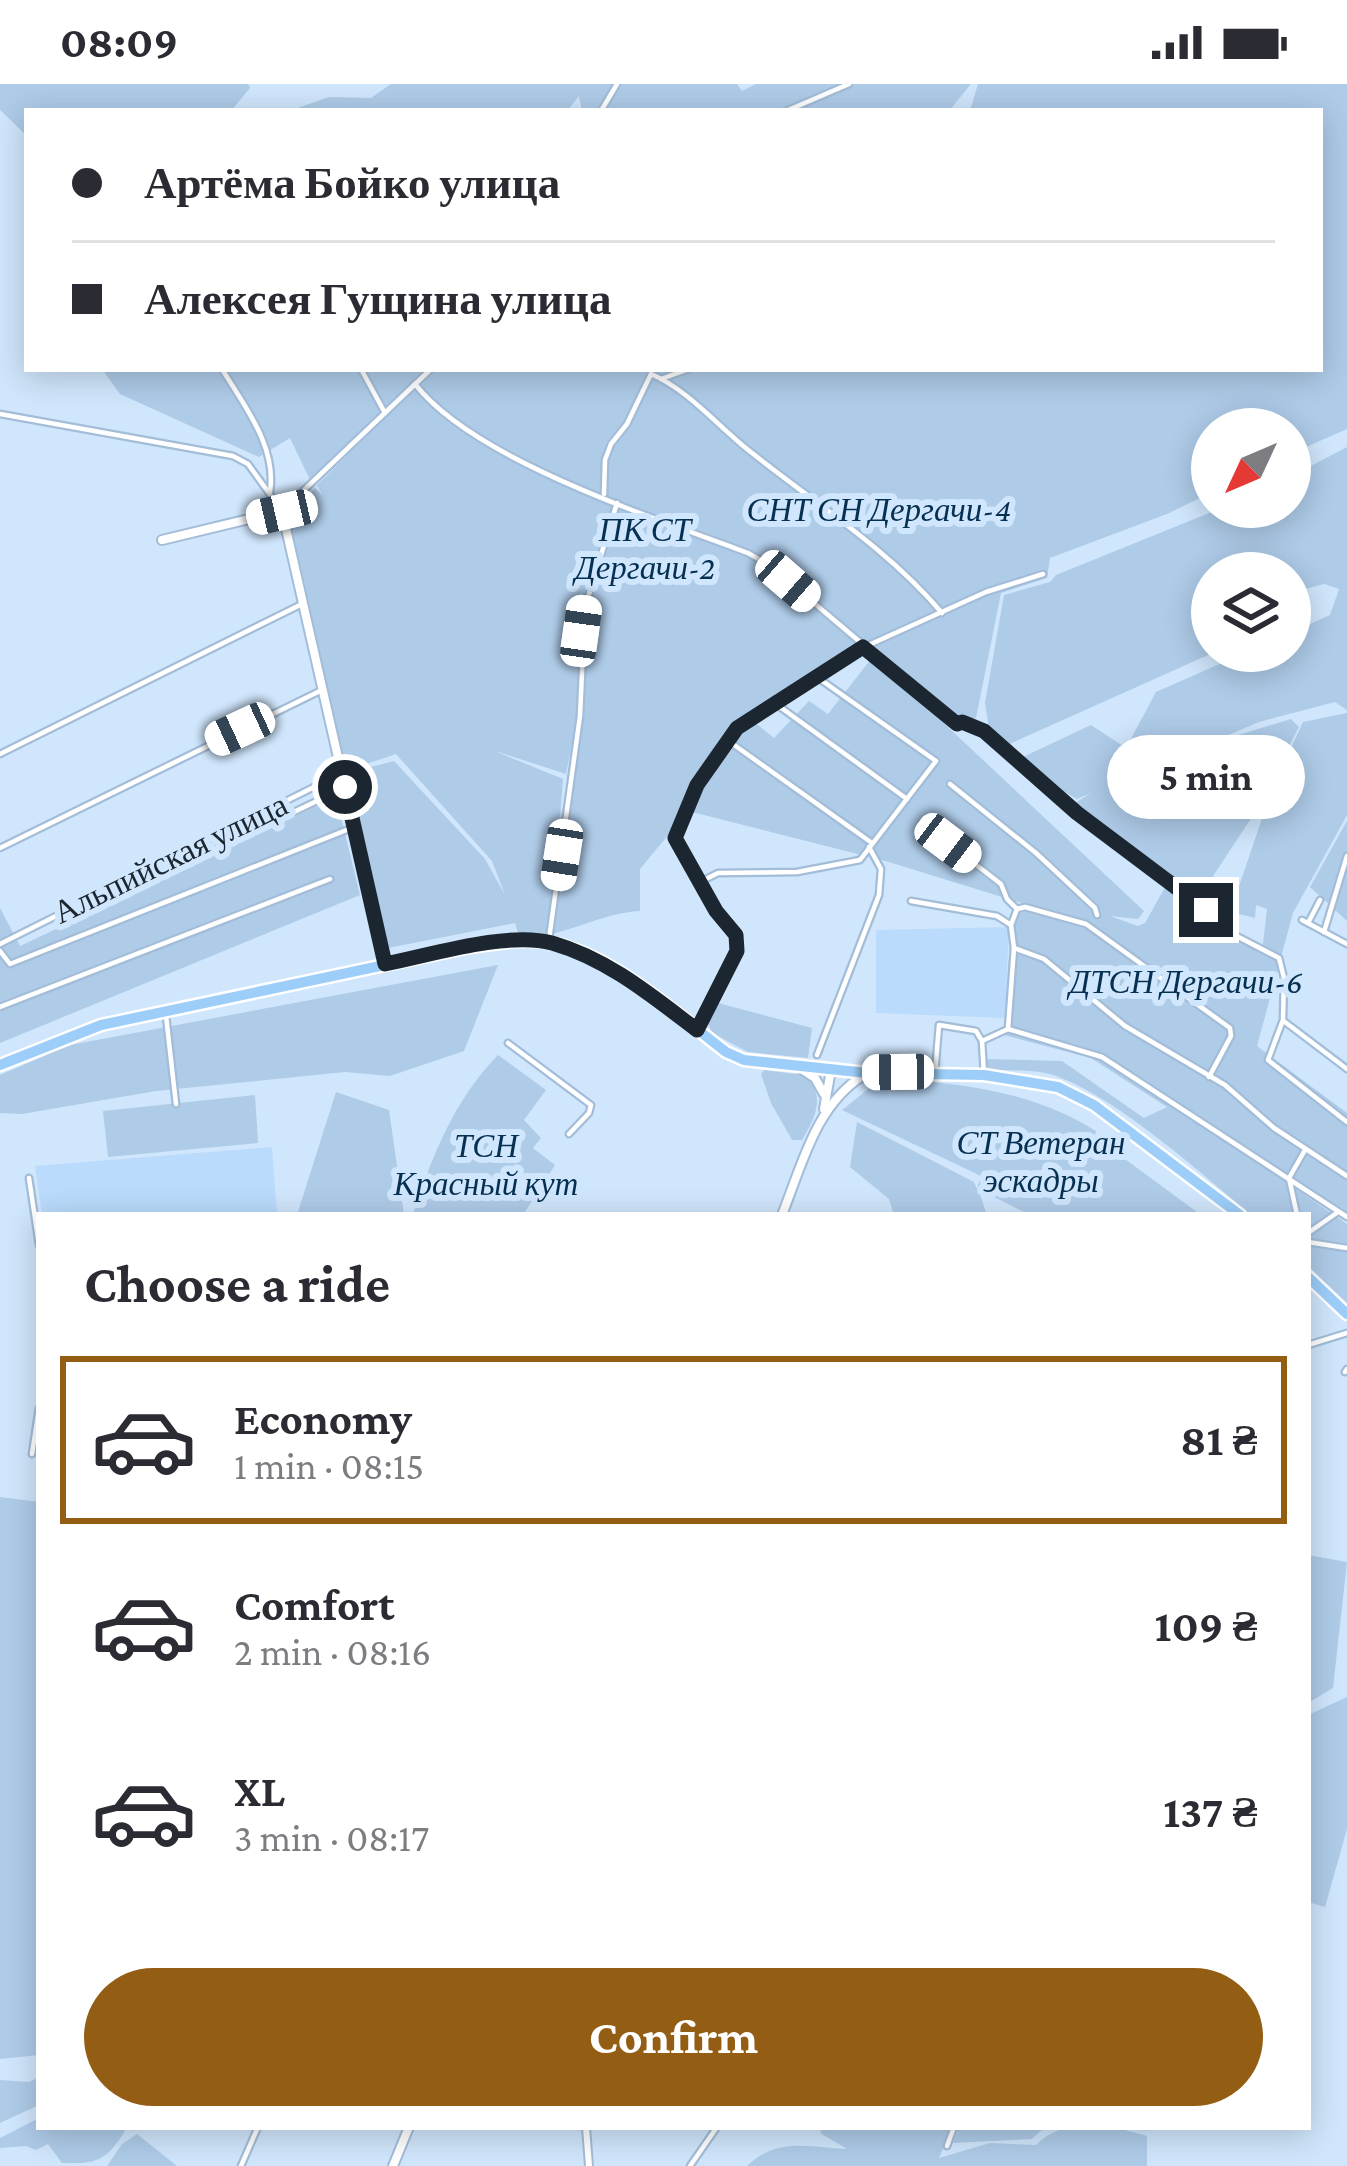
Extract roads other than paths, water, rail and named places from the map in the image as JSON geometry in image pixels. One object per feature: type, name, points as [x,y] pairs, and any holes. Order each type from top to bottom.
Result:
[{"type":"main road","points":[[162,540],[282,512],[385,964]]},
{"type":"main road","points":[[0,1065],[101,1025],[164,1010],[514,941],[549,942],[626,977],[726,1052],[744,1060],[833,1074],[984,1075],[1041,1082],[1076,1096],[1167,1157],[1236,1212]]},
{"type":"main road","points":[[797,1067],[815,1078],[830,1097]]},
{"type":"main road","points":[[830,1097],[868,1073]]},
{"type":"main road","points":[[833,1074],[842,1088]]},
{"type":"main road","points":[[833,1074],[832,1089],[842,1088]]},
{"type":"main road","points":[[783,1212],[830,1097],[833,1074]]},
{"type":"main road","points":[[830,1097],[842,1088]]},
{"type":"main road","points":[[1311,1280],[1347,1314]]},
{"type":"main road","points":[[393,2166],[408,2130]]},
{"type":"street","points":[[793,108],[849,84]]},
{"type":"street","points":[[224,372],[266,442],[272,477],[269,492]]},
{"type":"street","points":[[363,372],[386,412]]},
{"type":"street","points":[[0,414],[233,456],[248,464],[282,512],[428,372]]},
{"type":"street","points":[[604,496],[605,460],[627,424],[648,372],[909,575],[942,613]]},
{"type":"street","points":[[661,379],[681,372]]},
{"type":"street","points":[[415,384],[433,408],[458,426],[530,465],[769,565],[957,724],[984,731],[1077,813],[1227,931],[1279,958],[1284,978],[1283,1020],[1268,1060],[1347,1122]]},
{"type":"street","points":[[549,942],[580,716],[585,607],[617,503]]},
{"type":"street","points":[[697,1030],[737,951],[736,935],[716,911],[675,838],[697,785],[737,728],[863,647],[986,592],[1043,574]]},
{"type":"street","points":[[0,754],[302,604]]},
{"type":"street","points":[[700,882],[718,873],[797,872],[860,860],[936,761],[814,675]]},
{"type":"street","points":[[0,848],[322,690]]},
{"type":"street","points":[[774,703],[907,799]]},
{"type":"street","points":[[729,741],[871,845],[881,869],[879,895],[817,1055]]},
{"type":"street","name":"Альпийская улица","points":[[0,947],[341,773]]},
{"type":"street","points":[[950,784],[1036,853],[1097,915]]},
{"type":"street","points":[[130,890],[345,787]]},
{"type":"street","points":[[922,823],[1001,884],[1017,909]]},
{"type":"street","points":[[0,947],[10,964],[354,827]]},
{"type":"street","points":[[1324,932],[1347,856]]},
{"type":"street","points":[[0,1007],[330,879]]},
{"type":"street","points":[[1320,900],[1305,922],[1347,944]]},
{"type":"street","points":[[911,901],[997,916],[1011,925]]},
{"type":"street","points":[[1017,909],[1025,907],[1086,924],[1230,1028],[1231,1036],[1208,1077]]},
{"type":"street","points":[[1008,1030],[1014,948],[1011,925],[1017,909]]},
{"type":"street","points":[[1014,948],[1044,958],[1125,1026],[1225,1085],[1305,1150],[1347,1176]]},
{"type":"street","points":[[164,1010],[176,1104]]},
{"type":"street","points":[[1283,1020],[1347,1069]]},
{"type":"street","points":[[935,1074],[939,1025],[973,1028],[982,1040],[984,1075]]},
{"type":"street","points":[[982,1040],[1008,1030],[1102,1057],[1347,1216]]},
{"type":"street","points":[[508,1043],[591,1106],[568,1134]]},
{"type":"street","points":[[1297,1212],[1289,1178],[1305,1150]]},
{"type":"street","points":[[29,1178],[36,1225]]},
{"type":"street","points":[[1311,1231],[1339,1211]]},
{"type":"street","points":[[1311,1242],[1347,1248]]},
{"type":"street","points":[[1311,1344],[1347,1333]]},
{"type":"street","points":[[32,1454],[36,1428]]},
{"type":"street","points":[[242,2166],[257,2130]]},
{"type":"street","points":[[586,2130],[589,2166]]},
{"type":"street","points":[[689,2166],[715,2130]]},
{"type":"street","points":[[947,2146],[953,2130]]},
{"type":"park label","name":"СНТ СН Дергачи-4","points":[[879,509]]},
{"type":"park label","name":"ПК СТ Дергачи-2","points":[[645,548]]},
{"type":"park label","name":"ДТСН Дергачи-6","points":[[1186,981]]},
{"type":"park label","name":"СТ Ветеран эскадры","points":[[1041,1161]]},
{"type":"park label","name":"ТСН Красный кут","points":[[486,1164]]}]
